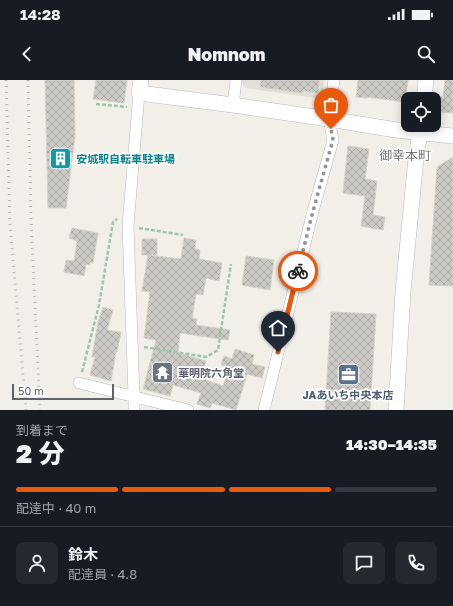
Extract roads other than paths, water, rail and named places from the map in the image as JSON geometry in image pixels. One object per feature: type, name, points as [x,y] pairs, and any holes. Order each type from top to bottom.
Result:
[{"type":"street","points":[[233,105],[236,80]]},
{"type":"street","points":[[264,410],[313,211],[333,140],[329,119],[334,80]]},
{"type":"street","points":[[425,92],[426,80]]},
{"type":"street","points":[[134,410],[128,226],[140,87],[233,105],[401,130]]},
{"type":"street","points":[[396,410],[403,292],[416,158],[420,132]]},
{"type":"street","points":[[435,132],[453,136]]},
{"type":"street","points":[[79,382],[188,410]]},
{"type":"railway","points":[[6,80],[10,224],[26,410]]},
{"type":"railway","points":[[28,80],[31,220],[40,410]]},
{"type":"place","name":"安城駅自転車駐車場","points":[[60,159]]},
{"type":"place","name":"華明院六角堂","points":[[162,373]]},
{"type":"place","name":"JAあいち中央本店","points":[[348,375]]},
{"type":"district","name":"御幸本町","points":[[405,155]]}]
